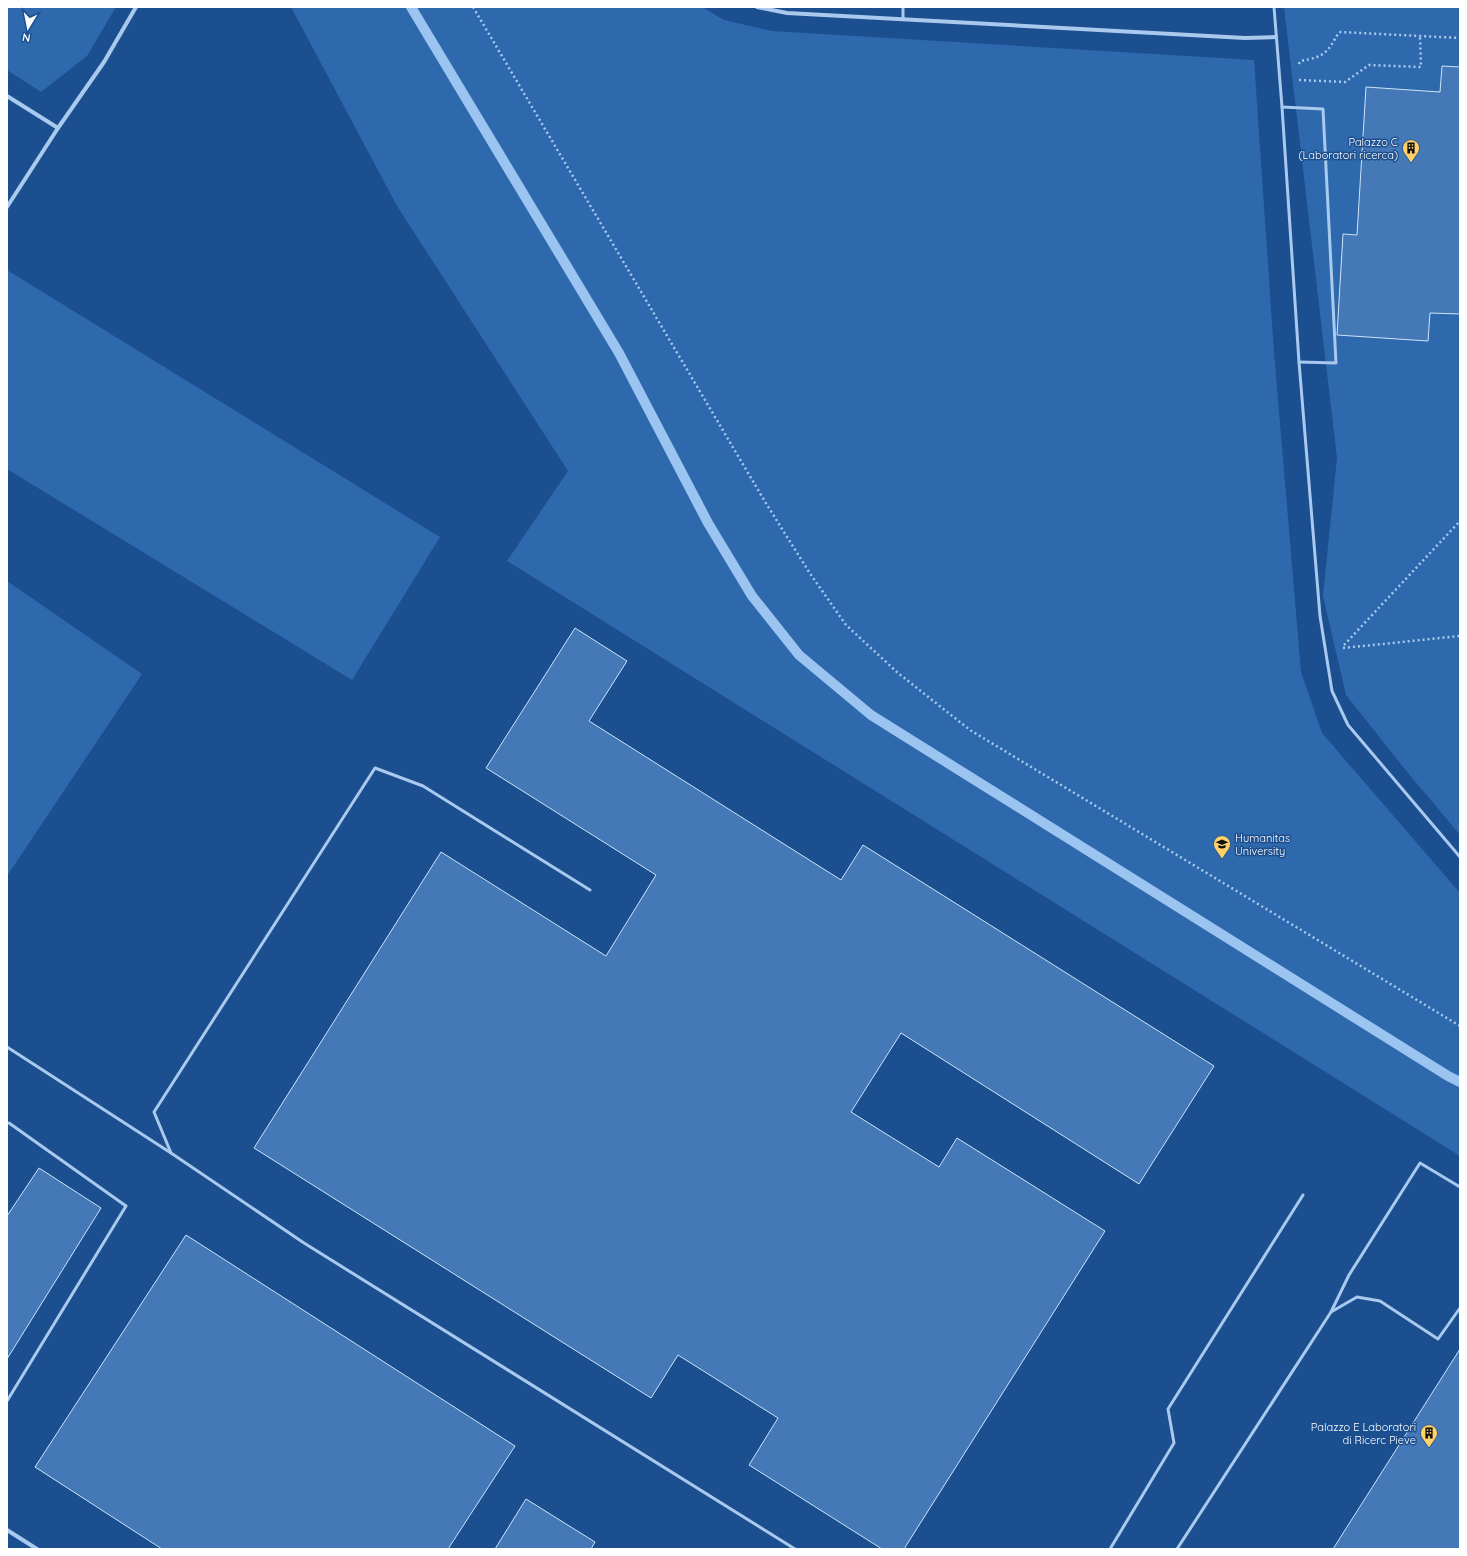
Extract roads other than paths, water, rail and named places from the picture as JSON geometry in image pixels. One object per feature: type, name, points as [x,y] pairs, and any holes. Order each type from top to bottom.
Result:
[{"type":"street","points":[[7,207],[58,128],[104,62],[136,7]]},
{"type":"street","points":[[757,7],[787,13],[903,18],[1245,38],[1276,38]]},
{"type":"street","points":[[7,96],[58,128]]},
{"type":"street","points":[[7,1530],[38,1549]]},
{"type":"lane","points":[[903,7],[903,18]]},
{"type":"lane","points":[[1274,7],[1299,362],[1320,616],[1332,691],[1348,725],[1460,857]]},
{"type":"lane","points":[[1282,107],[1323,109],[1336,363],[1299,362]]},
{"type":"lane","points":[[171,1153],[154,1112],[375,768],[423,786],[590,890]]},
{"type":"lane","points":[[7,1048],[171,1153],[304,1243],[795,1549]]},
{"type":"lane","points":[[7,1401],[126,1206],[9,1123]]},
{"type":"lane","points":[[1177,1549],[1331,1312],[1349,1275],[1420,1163],[1460,1187]]},
{"type":"lane","points":[[1110,1549],[1174,1443],[1168,1409],[1303,1195]]},
{"type":"lane","points":[[1331,1312],[1357,1297],[1380,1301],[1438,1339],[1460,1308]]},
{"type":"waterway","points":[[411,7],[619,353],[708,523],[752,596],[799,655],[871,715],[1448,1076],[1460,1082]]},
{"type":"place","name":"Palazzo C (Laboratori ricerca)","points":[[1411,163]]},
{"type":"place","name":"Humanitas University","points":[[1222,859]]},
{"type":"place","name":"Palazzo E Laboratori di Ricerc Pieve","points":[[1429,1448]]}]
